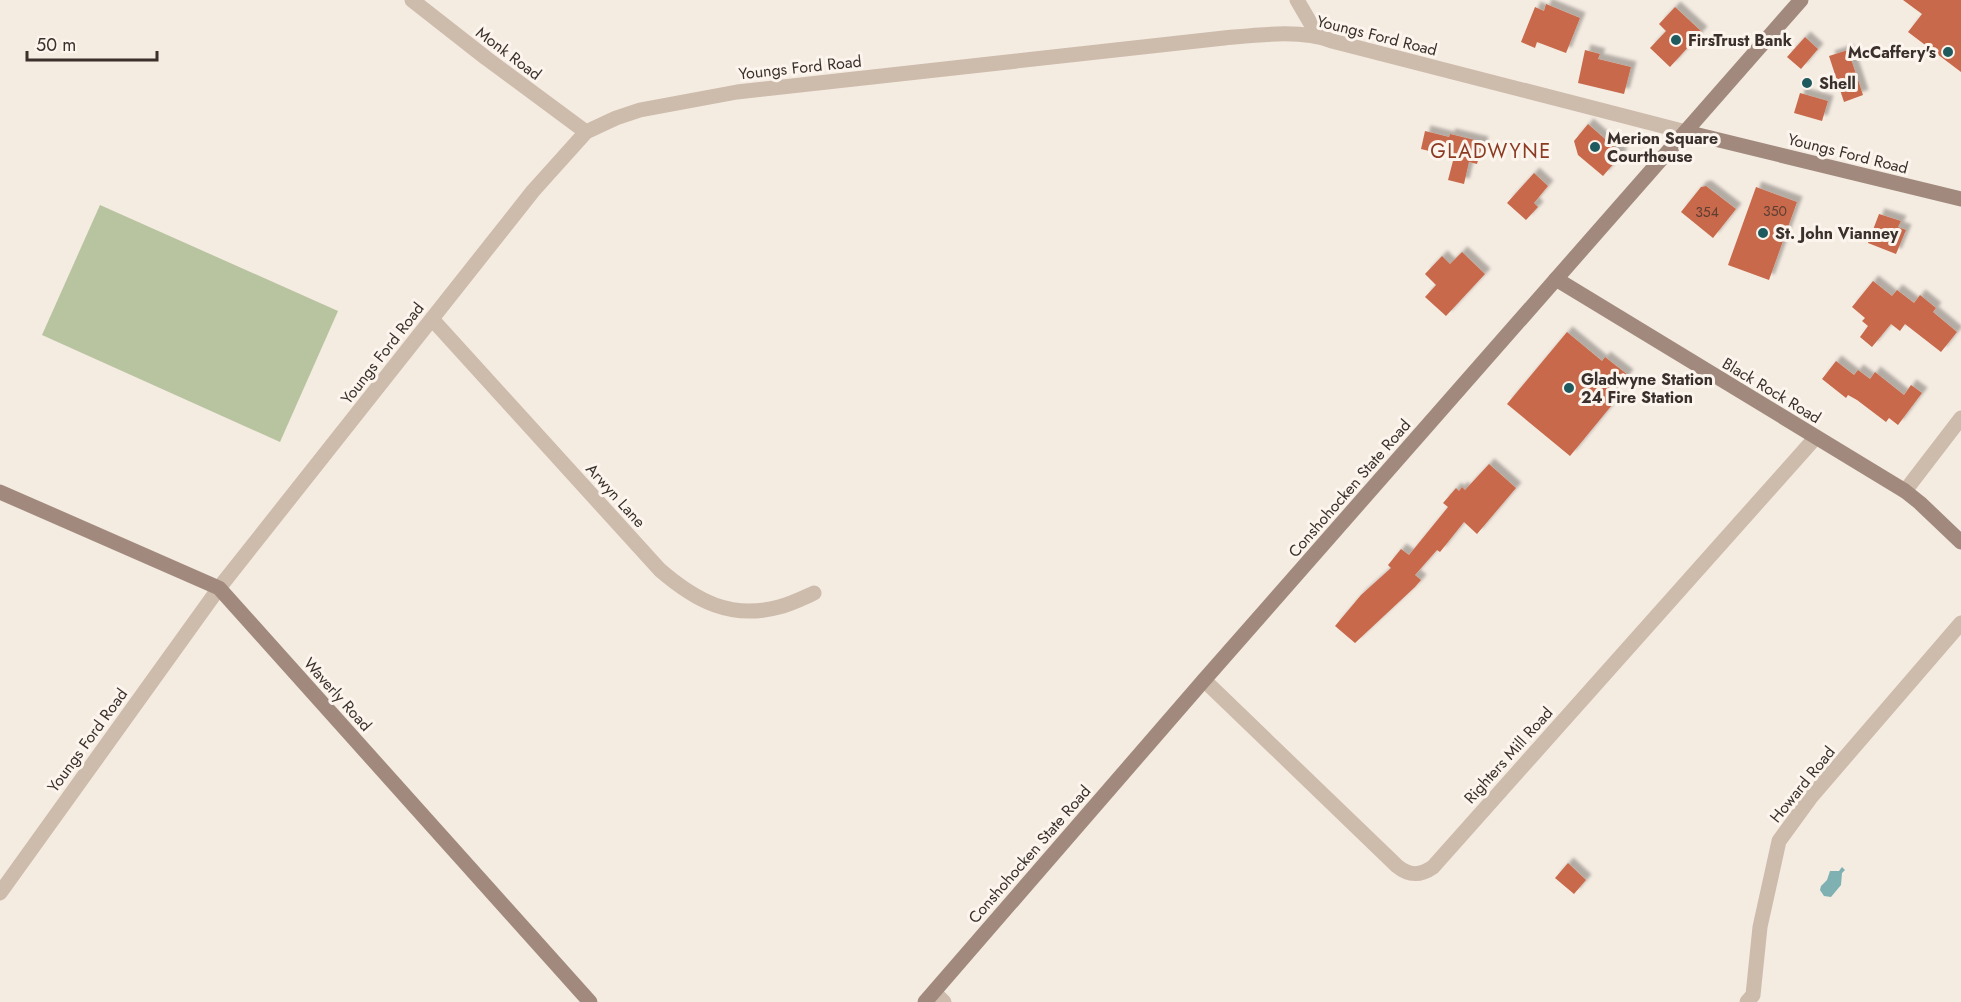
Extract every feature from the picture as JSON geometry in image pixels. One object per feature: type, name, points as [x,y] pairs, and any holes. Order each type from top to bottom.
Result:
[{"type":"street","name":"Monk Road","points":[[412,0],[586,132]]},
{"type":"street","points":[[1297,0],[1318,36]]},
{"type":"street","name":"Conshohocken State Road","points":[[934,999],[1204,680],[1802,0]]},
{"type":"street","name":"Youngs Ford Road","points":[[0,892],[219,588],[533,191],[586,132],[616,118],[640,110],[737,92],[1224,38],[1257,35],[1318,36],[1686,132],[1961,199]]},
{"type":"street","name":"Black Rock Road","points":[[1556,279],[1905,491],[1961,542]]},
{"type":"street","name":"Arwyn Lane","points":[[432,319],[660,570],[676,583],[702,601],[741,611],[780,607],[814,593]]},
{"type":"street","points":[[1905,491],[1961,418]]},
{"type":"street","name":"Righters Mill Road","points":[[1204,680],[1396,866],[1410,874],[1426,872],[1441,858],[1816,437]]},
{"type":"street","name":"Waverly Road","points":[[0,492],[219,588],[590,1002]]},
{"type":"street","name":"Howard Road","points":[[1747,1002],[1753,995],[1760,927],[1779,841],[1811,797],[1961,623]]},
{"type":"green space","points":[[100,205],[338,311],[280,442],[42,335]]},
{"type":"water","points":[[1842,867],[1845,870],[1842,873],[1841,885],[1831,897],[1824,896],[1820,890],[1830,871],[1839,871]]},
{"type":"building","name":"McCaffery's","points":[[1903,0],[1961,0],[1961,72],[1908,32],[1922,14]]},
{"type":"building","points":[[1546,4],[1580,18],[1566,53],[1537,42],[1535,48],[1521,42],[1535,7],[1544,11]]},
{"type":"building","name":"FirsTrust Bank","points":[[1675,7],[1702,32],[1670,67],[1650,48],[1666,31],[1659,24]]},
{"type":"building","points":[[1805,37],[1818,49],[1801,69],[1787,57]]},
{"type":"building","points":[[1585,50],[1600,54],[1598,59],[1631,67],[1624,94],[1578,83]]},
{"type":"building","points":[[1848,50],[1863,95],[1844,102],[1829,56]]},
{"type":"building","points":[[1800,93],[1828,101],[1822,121],[1794,113]]},
{"type":"building","name":"Merion Square Courthouse","points":[[1588,124],[1622,154],[1603,176],[1578,155],[1574,141]]},
{"type":"building","points":[[1425,131],[1483,142],[1477,164],[1469,162],[1464,184],[1448,180],[1454,157],[1421,149]]},
{"type":"building","points":[[1534,173],[1548,186],[1534,203],[1538,207],[1526,220],[1507,203]]},
{"type":"building","points":[[1706,186],[1736,209],[1713,238],[1681,212],[1701,187]]},
{"type":"building","name":"St. John Vianney","points":[[1756,187],[1797,202],[1769,280],[1728,265]]},
{"type":"building","points":[[1879,214],[1901,221],[1898,227],[1906,230],[1896,254],[1868,243]]},
{"type":"building","points":[[1462,252],[1485,274],[1446,316],[1425,297],[1436,285],[1425,274],[1442,256],[1450,264]]},
{"type":"building","points":[[1873,281],[1892,296],[1897,290],[1914,303],[1920,295],[1936,308],[1933,312],[1957,332],[1941,352],[1905,324],[1900,331],[1891,324],[1872,347],[1860,337],[1868,326],[1862,321],[1865,318],[1852,307]]},
{"type":"building","name":"Gladwyne Station 24 Fire Station","points":[[1567,332],[1602,361],[1605,357],[1628,375],[1607,401],[1612,405],[1570,456],[1507,404]]},
{"type":"building","points":[[1836,361],[1854,375],[1858,370],[1870,379],[1875,372],[1904,395],[1911,385],[1922,393],[1898,425],[1889,418],[1886,422],[1857,400],[1848,395],[1846,398],[1822,379]]},
{"type":"building","points":[[1489,464],[1516,488],[1477,534],[1464,522],[1440,552],[1437,550],[1415,575],[1421,580],[1415,587],[1355,643],[1335,626],[1361,595],[1391,568],[1388,565],[1401,549],[1409,555],[1448,507],[1443,503],[1456,488],[1459,491],[1462,487],[1465,490]]},
{"type":"building","points":[[1568,863],[1586,880],[1574,894],[1555,878]]},
{"type":"place","name":"FirsTrust Bank","points":[[1676,40]]},
{"type":"place","name":"McCaffery's","points":[[1948,52]]},
{"type":"place","name":"Shell","points":[[1807,83]]},
{"type":"place","name":"Merion Square Courthouse","points":[[1595,147]]},
{"type":"place","name":"St. John Vianney","points":[[1763,233]]},
{"type":"place","name":"Gladwyne Station 24 Fire Station","points":[[1569,388]]},
{"type":"district","name":"GLADWYNE","points":[[1491,151]]}]
